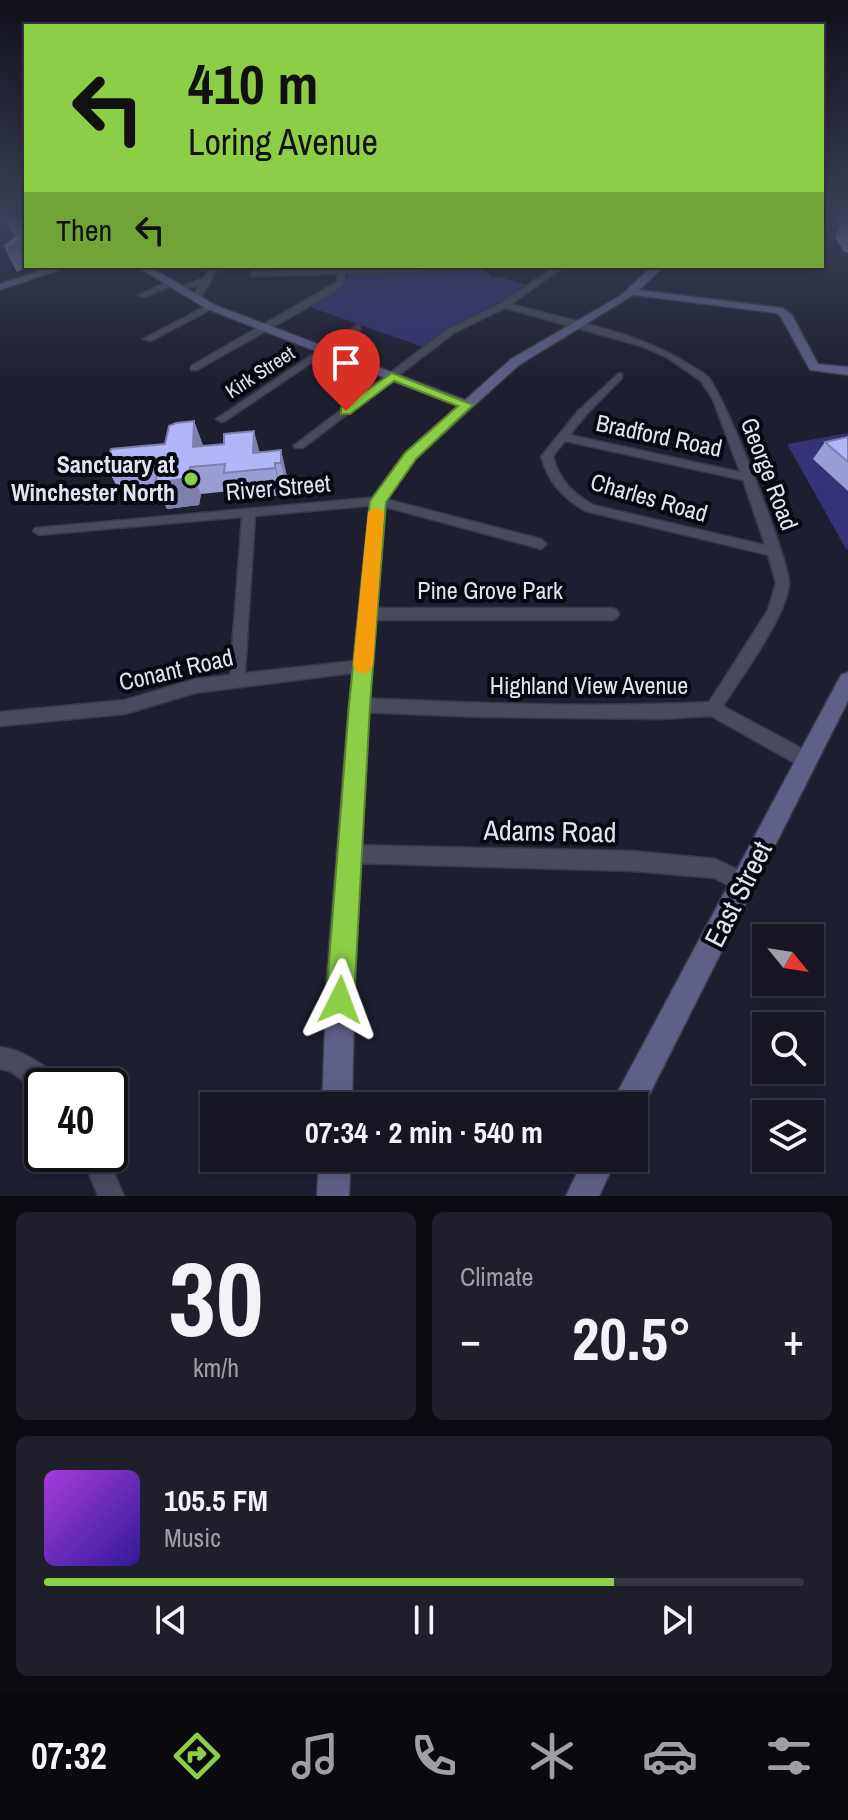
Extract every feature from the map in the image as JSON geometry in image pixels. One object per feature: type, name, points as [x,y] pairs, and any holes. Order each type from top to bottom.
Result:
[{"type":"street","points":[[0,287],[41,274]]},
{"type":"street","points":[[154,274],[211,307],[467,405]]},
{"type":"street","points":[[196,299],[211,274]]},
{"type":"street","points":[[194,368],[330,291],[341,283],[341,274]]},
{"type":"street","points":[[299,446],[451,331],[504,305],[550,274]]},
{"type":"street","points":[[338,1092],[359,705],[378,501],[410,456],[515,362],[632,292],[651,274]]},
{"type":"street","points":[[142,295],[208,279]]},
{"type":"street","points":[[632,292],[783,312],[816,368],[848,371]]},
{"type":"street","points":[[504,305],[576,326]]},
{"type":"street","points":[[148,339],[211,307]]},
{"type":"street","name":"George Road","points":[[576,326],[644,344],[689,365],[705,379],[718,400],[775,552],[783,583],[775,611],[713,709]]},
{"type":"street","name":"Kirk Street","points":[[221,419],[357,328]]},
{"type":"street","name":"Charles Road","points":[[619,376],[547,456],[550,470],[564,492],[589,508],[775,552]]},
{"type":"street","name":"Bradford Road","points":[[563,437],[746,477]]},
{"type":"street","points":[[378,501],[541,544]]},
{"type":"street","name":"River Street","points":[[39,531],[378,501]]},
{"type":"street","points":[[237,679],[249,513]]},
{"type":"street","name":"Pine Grove Park","points":[[368,614],[612,614]]},
{"type":"street","name":"Conant Road","points":[[0,719],[125,707],[195,686],[363,666]]},
{"type":"street","name":"East Street","points":[[634,1092],[848,681]]},
{"type":"street","name":"Highland View Avenue","points":[[359,705],[510,711],[660,712],[713,709],[806,760]]},
{"type":"street","name":"Adams Road","points":[[350,854],[633,861],[716,869],[744,883]]},
{"type":"street","points":[[0,1058],[14,1060],[25,1068]]},
{"type":"street","points":[[101,1172],[111,1196]]},
{"type":"street","points":[[333,1196],[334,1172]]},
{"type":"street","points":[[582,1196],[594,1172]]},
{"type":"shaded area","points":[[488,274],[492,278],[501,277],[527,285],[423,347],[310,307],[347,285],[347,275]]},
{"type":"shaded area","points":[[848,433],[848,549],[846,549],[787,444]]},
{"type":"building","points":[[194,421],[193,447],[224,444],[224,434],[254,431],[253,453],[281,450],[281,463],[275,463],[275,468],[224,473],[225,464],[190,467],[189,478],[155,483],[160,461],[106,466],[111,449],[165,444],[169,426]]},
{"type":"building","points":[[848,437],[848,462],[825,442]]},
{"type":"slow traffic","points":[[363,665],[376,512]]},
{"type":"place","name":"Sanctuary at Winchester North","points":[[191,479]]},
{"type":"route","points":[[340,1000],[359,705],[378,501],[410,456],[467,405],[392,376],[346,411]]}]
